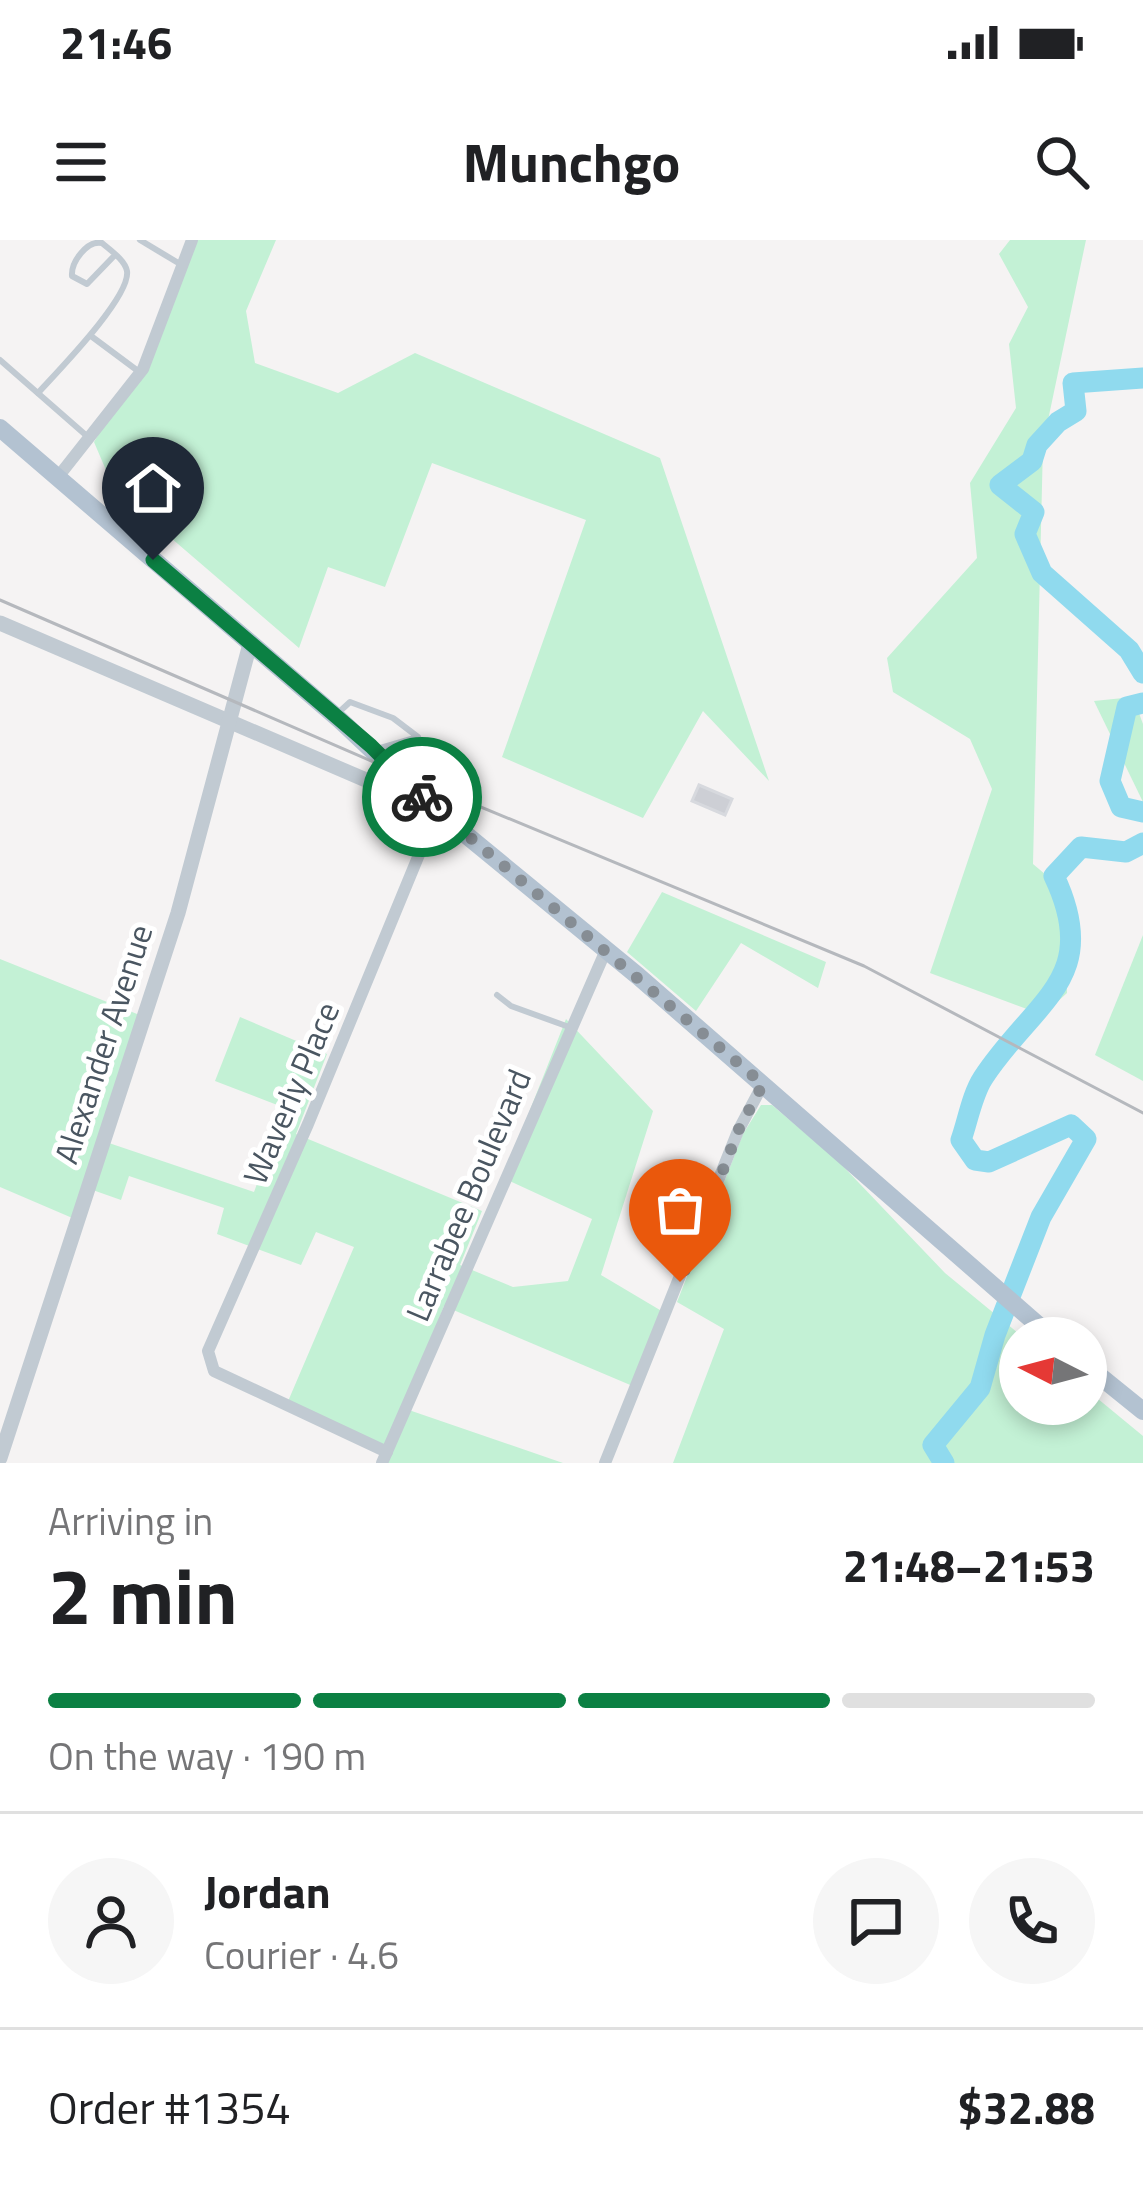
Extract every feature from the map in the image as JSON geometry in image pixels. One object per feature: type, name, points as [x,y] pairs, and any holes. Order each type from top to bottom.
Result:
[{"type":"main road","points":[[0,428],[1028,1317]]},
{"type":"main road","points":[[1107,1382],[1143,1411]]},
{"type":"street","points":[[58,477],[140,373],[191,240]]},
{"type":"street","points":[[0,623],[431,805]]},
{"type":"street","name":"Alexander Avenue","points":[[0,1458],[178,913],[250,644]]},
{"type":"street","name":"Waverly Place","points":[[384,1457],[214,1371],[208,1351],[422,855],[431,805]]},
{"type":"street","name":"Larrabee Boulevard","points":[[384,1457],[606,950]]},
{"type":"street","points":[[605,1463],[738,1131],[763,1084]]},
{"type":"lane","points":[[140,240],[183,266]]},
{"type":"lane","points":[[38,393],[91,336],[126,280],[126,266],[115,255],[102,243],[91,243],[73,265],[72,276],[82,284],[91,283],[115,255]]},
{"type":"lane","points":[[91,336],[140,373]]},
{"type":"lane","points":[[0,360],[91,439]]},
{"type":"lane","points":[[336,716],[350,702],[418,737],[374,749]]},
{"type":"lane","points":[[497,995],[511,1006],[569,1027]]},
{"type":"green space","points":[[191,240],[276,240],[246,311],[255,363],[338,393],[415,353],[660,458],[769,781],[703,711],[643,818],[502,757],[586,520],[432,463],[385,587],[328,567],[299,648],[114,489],[94,442],[160,330]]},
{"type":"green space","points":[[1010,240],[1086,240],[1043,444],[1033,864],[1065,891],[1067,993],[1043,1015],[930,973],[992,789],[970,739],[893,692],[887,658],[977,558],[970,483],[1016,408],[1009,344],[1028,307],[999,254]]},
{"type":"green space","points":[[1133,697],[1143,724],[1143,802],[1094,701]]},
{"type":"green space","points":[[662,892],[826,962],[818,988],[741,943],[696,1011],[627,952]]},
{"type":"green space","points":[[1143,935],[1143,1081],[1095,1055]]},
{"type":"green space","points":[[0,959],[142,1016],[103,1141],[254,1192],[285,1108],[215,1081],[240,1017],[327,1054],[296,1134],[482,1211],[460,1265],[513,1287],[568,1281],[592,1219],[503,1178],[566,1019],[653,1111],[601,1275],[665,1313],[635,1387],[444,1306],[403,1408],[563,1463],[378,1463],[384,1448],[286,1406],[354,1247],[316,1232],[301,1265],[217,1234],[224,1208],[129,1176],[121,1200],[87,1188],[77,1220],[0,1187]]},
{"type":"green space","points":[[761,1105],[772,1105],[838,1161],[945,1273],[999,1317],[999,1425],[1107,1425],[1107,1406],[1143,1436],[1143,1463],[673,1463],[724,1329],[677,1302],[743,1134]]},
{"type":"building","points":[[699,785],[732,799],[725,815],[692,801]]},
{"type":"waterway","points":[[1143,378],[1073,383],[1076,411],[1037,445],[1032,461],[1000,485],[1034,512],[1025,534],[1042,573],[1129,650],[1143,673]]},
{"type":"waterway","points":[[1143,703],[1127,707],[1110,781],[1121,807],[1143,812]]},
{"type":"waterway","points":[[944,1463],[933,1445],[980,1388],[995,1335],[1041,1217],[1086,1139],[1071,1125],[989,1162],[975,1160],[961,1140],[973,1100],[983,1078],[1041,1007],[1067,965],[1071,940],[1067,911],[1054,876],[1081,847],[1126,852],[1143,843]]},
{"type":"railway","points":[[0,600],[399,773],[864,966],[1143,1113]]},
{"type":"way so far","points":[[422,797],[763,1084],[738,1131],[680,1282]]},
{"type":"route","points":[[153,560],[371,746],[422,797]]}]
